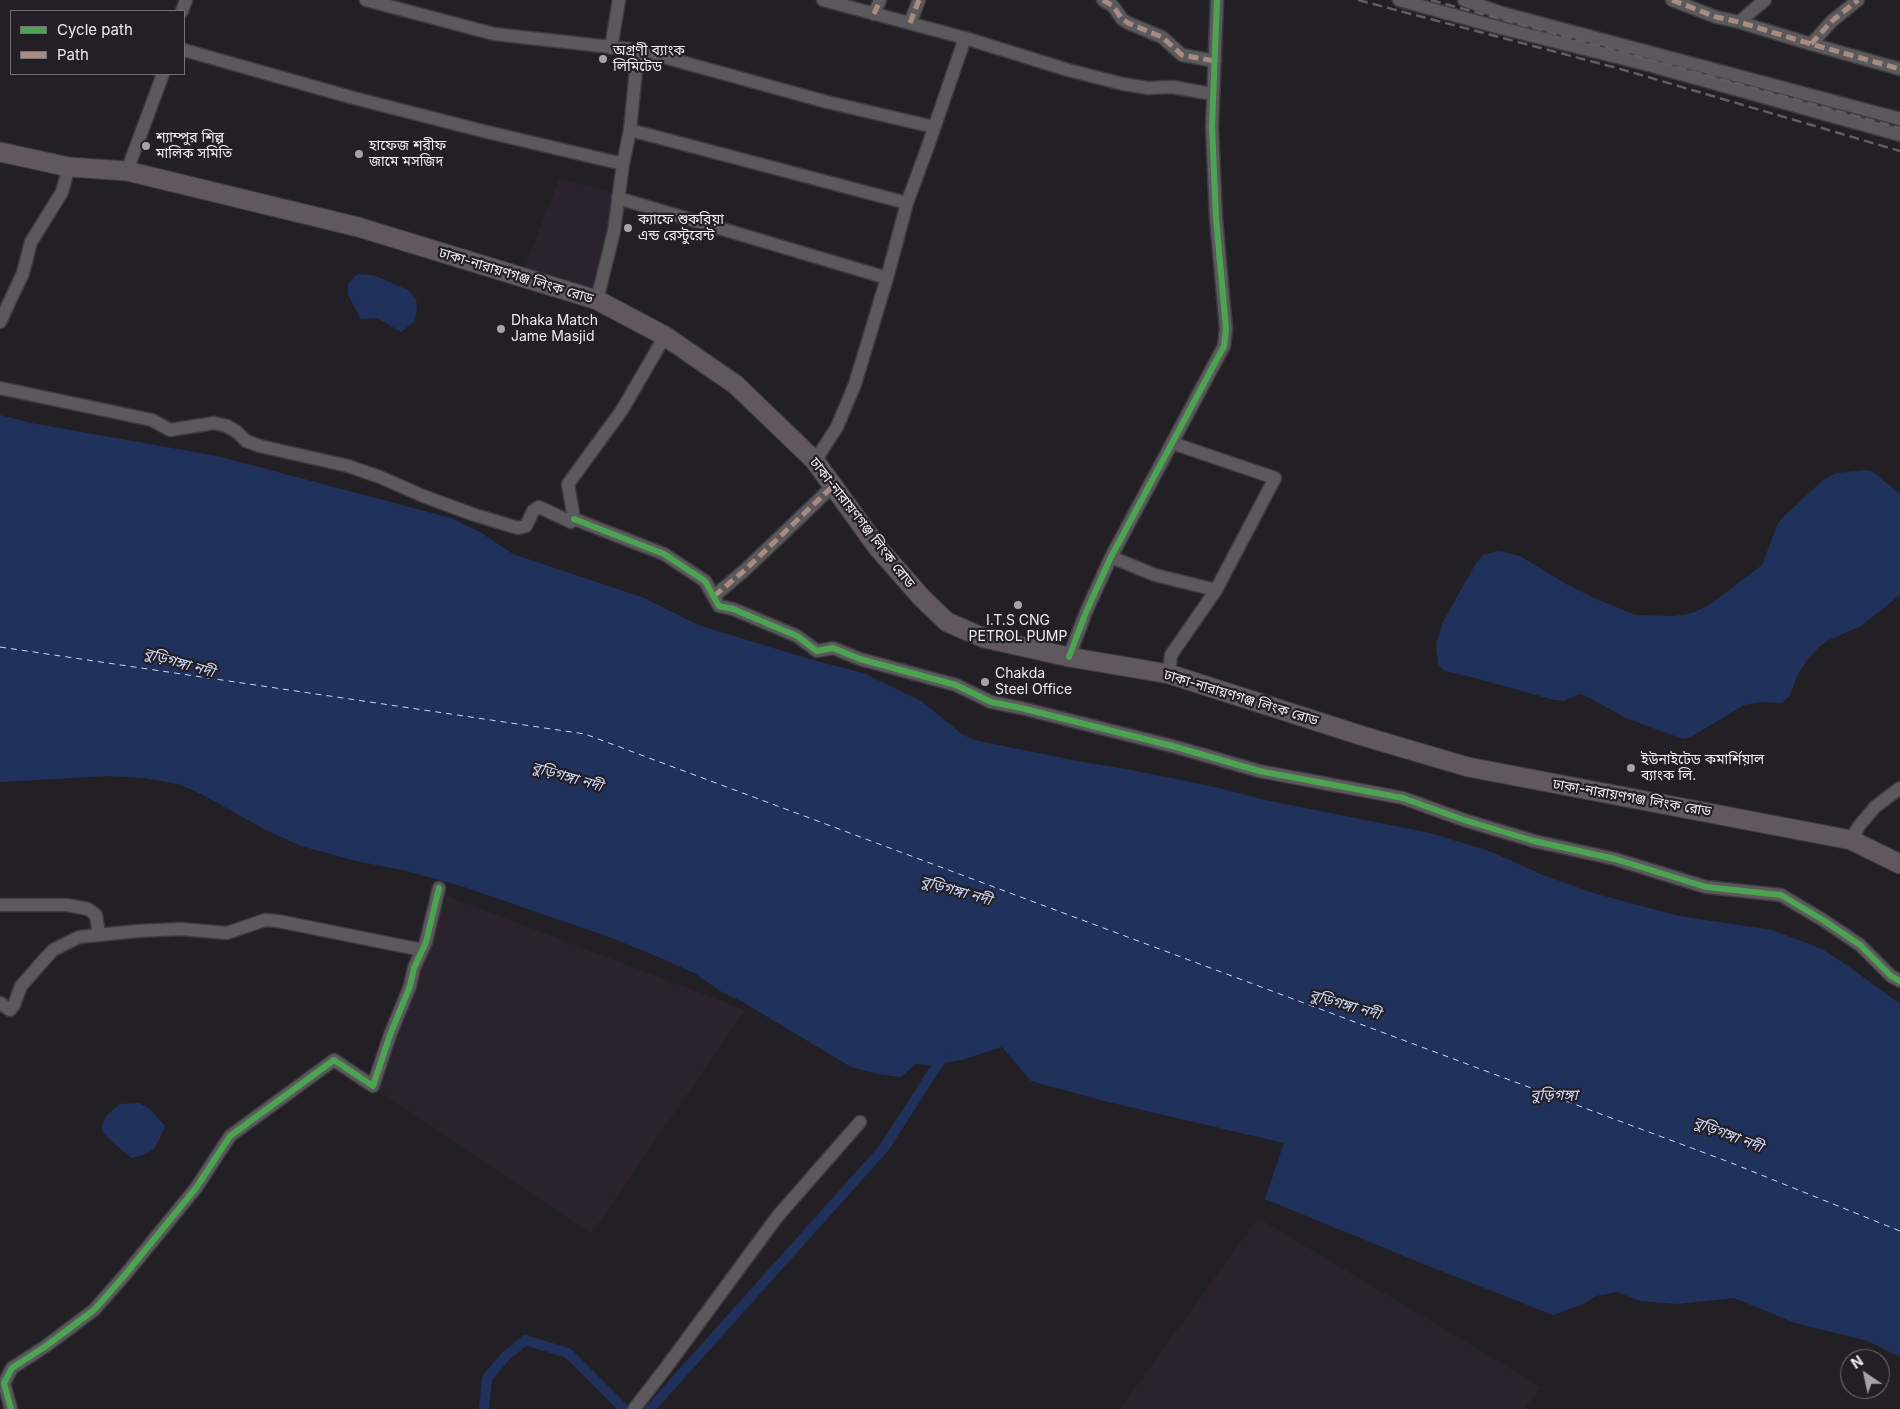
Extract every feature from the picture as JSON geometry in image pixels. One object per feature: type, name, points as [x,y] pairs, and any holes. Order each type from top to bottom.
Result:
[{"type":"highway","name":"ঢাকা-নারায়ণগঞ্জ লিংক রোড","points":[[0,152],[70,167],[128,171],[358,227],[597,300],[665,336],[736,386],[815,461],[884,555],[922,598],[947,622],[984,638],[1069,657],[1169,674],[1366,737],[1468,767],[1851,840],[1900,864]]},
{"type":"street","points":[[366,0],[494,34],[638,50],[827,102],[934,127]]},
{"type":"street","points":[[611,48],[619,0]]},
{"type":"street","points":[[823,0],[965,38],[1068,70],[1123,84],[1148,88],[1172,87],[1212,94]]},
{"type":"street","points":[[874,14],[880,0]]},
{"type":"street","points":[[910,23],[919,0]]},
{"type":"street","points":[[1103,0],[1113,6],[1122,19],[1162,38],[1182,54],[1215,61]]},
{"type":"street","points":[[1069,657],[1086,612],[1111,557],[1224,346],[1226,328],[1216,218],[1212,94],[1217,0]]},
{"type":"street","points":[[1399,0],[1496,27],[1645,64],[1900,135]]},
{"type":"street","points":[[1464,0],[1502,13],[1900,119]]},
{"type":"street","points":[[1672,0],[1716,17],[1900,69]]},
{"type":"street","points":[[1739,22],[1766,0]]},
{"type":"street","points":[[1811,44],[1832,21],[1858,0]]},
{"type":"street","points":[[815,461],[837,427],[855,384],[907,203],[965,38]]},
{"type":"street","points":[[185,50],[350,97],[623,164]]},
{"type":"street","points":[[597,300],[614,231],[623,164],[630,130],[638,50]]},
{"type":"street","points":[[128,171],[164,75]]},
{"type":"street","points":[[630,130],[907,203]]},
{"type":"street","points":[[0,322],[23,273],[31,242],[62,192],[70,167]]},
{"type":"street","points":[[618,198],[887,278]]},
{"type":"street","points":[[574,519],[568,484],[622,410],[665,336]]},
{"type":"street","points":[[0,388],[152,420],[170,430],[214,423],[227,426],[246,441],[260,446],[348,466],[380,477],[431,499],[518,528],[526,526],[533,511],[539,507],[571,522],[574,519],[664,554],[706,581],[719,606],[732,609],[797,636],[817,651],[833,648],[860,659],[956,685],[991,702],[1176,747],[1259,771],[1402,798],[1473,823],[1534,841],[1615,859],[1706,887],[1781,895],[1860,945],[1891,976],[1900,981]]},
{"type":"street","points":[[1169,674],[1171,655],[1216,590],[1275,478],[1172,443]]},
{"type":"street","points":[[714,596],[745,570],[833,486]]},
{"type":"street","points":[[1111,557],[1155,575],[1216,590]]},
{"type":"street","points":[[1851,840],[1858,826],[1875,807],[1900,788]]},
{"type":"street","points":[[11,1409],[4,1383],[12,1368],[46,1346],[94,1310],[196,1188],[230,1136],[334,1060],[373,1086],[387,1042],[410,986],[414,968],[431,925],[439,888]]},
{"type":"street","points":[[0,905],[67,905],[88,909],[96,915],[100,935]]},
{"type":"street","points":[[0,1003],[10,1010],[14,1005],[21,986],[53,950],[79,937],[181,929],[227,933],[238,931],[265,920],[422,950]]},
{"type":"street","points":[[635,1406],[668,1365],[778,1217],[860,1122]]},
{"type":"shaded area","points":[[559,179],[616,193],[593,296],[522,274]]},
{"type":"shaded area","points":[[447,896],[745,1010],[591,1234],[375,1088]]},
{"type":"shaded area","points":[[1258,1218],[1541,1387],[1524,1409],[1120,1409]]},
{"type":"water","points":[[357,274],[373,275],[408,290],[416,299],[415,321],[401,332],[377,318],[361,319],[348,295],[348,284]]},
{"type":"water","name":"বুড়িগঙ্গা","points":[[0,415],[31,423],[217,456],[451,518],[480,532],[513,554],[644,598],[698,625],[806,658],[863,673],[921,701],[962,734],[974,740],[1215,787],[1270,801],[1430,833],[1489,851],[1543,875],[1593,893],[1679,916],[1772,930],[1822,949],[1900,1004],[1900,1357],[1890,1352],[1890,1349],[1884,1349],[1868,1341],[1795,1323],[1734,1298],[1677,1304],[1640,1301],[1617,1292],[1596,1296],[1583,1304],[1553,1315],[1265,1199],[1284,1143],[1108,1102],[1031,1081],[1002,1047],[962,1060],[932,1065],[916,1064],[901,1077],[877,1074],[851,1067],[741,1001],[720,991],[696,974],[668,961],[612,938],[461,886],[301,846],[178,784],[143,778],[108,776],[0,782]]},
{"type":"water","points":[[1872,471],[1900,494],[1900,595],[1861,626],[1829,640],[1819,647],[1807,660],[1798,674],[1790,695],[1782,703],[1759,702],[1744,705],[1691,737],[1683,739],[1626,718],[1584,695],[1579,694],[1564,701],[1554,700],[1445,671],[1438,664],[1436,644],[1443,622],[1476,563],[1483,555],[1499,551],[1520,556],[1566,584],[1596,599],[1636,615],[1675,616],[1692,613],[1708,606],[1762,565],[1778,523],[1822,481],[1836,473]]},
{"type":"water","points":[[139,1103],[150,1109],[165,1126],[153,1150],[131,1158],[107,1137],[102,1131],[102,1125],[107,1115],[120,1104]]},
{"type":"waterway","points":[[650,1409],[884,1148],[945,1053]]},
{"type":"waterway","points":[[484,1409],[487,1378],[505,1357],[525,1340],[568,1353],[624,1409]]},
{"type":"ferry route","points":[[0,647],[585,734],[1729,1162],[1900,1231]]},
{"type":"railway","points":[[1358,0],[1617,68],[1900,151]]},
{"type":"railway","points":[[1431,0],[1900,128]]},
{"type":"marked path","points":[[874,14],[880,0]]},
{"type":"marked path","points":[[910,23],[919,0]]},
{"type":"marked path","points":[[1103,0],[1113,6],[1122,19],[1162,37],[1182,55],[1215,61]]},
{"type":"marked path","points":[[1672,0],[1716,17],[1900,69]]},
{"type":"marked path","points":[[1811,44],[1832,21],[1858,0]]},
{"type":"marked path","points":[[714,596],[745,570],[833,486]]},
{"type":"cycle path","points":[[1069,657],[1086,612],[1111,557],[1224,346],[1226,329],[1216,218],[1212,127],[1217,0]]},
{"type":"cycle path","points":[[574,519],[664,554],[705,581],[719,606],[733,609],[797,636],[817,651],[833,648],[860,659],[956,685],[991,702],[1176,747],[1259,771],[1403,798],[1464,820],[1534,841],[1615,859],[1706,887],[1781,895],[1860,945],[1891,976],[1900,981]]},
{"type":"cycle path","points":[[11,1409],[4,1383],[12,1368],[46,1346],[94,1310],[196,1188],[230,1136],[334,1060],[373,1086],[390,1035],[410,986],[414,968],[426,942],[439,888]]},
{"type":"place","name":"অগ্রণী ব্যাংক লিমিটেড","points":[[603,59]]},
{"type":"place","name":"শ্যাম্পুর শিল্প মালিক সমিতি","points":[[146,146]]},
{"type":"place","name":"হাফেজ শরীফ জামে মসজিদ","points":[[359,154]]},
{"type":"place","name":"ক্যাফে শুকরিয়া এন্ড রেস্টুরেন্ট","points":[[628,228]]},
{"type":"place","name":"Dhaka Match Jame Masjid","points":[[501,329]]},
{"type":"place","name":"I.T.S CNG PETROL PUMP","points":[[1018,605]]},
{"type":"place","name":"Chakda Steel Office","points":[[985,682]]},
{"type":"place","name":"ইউনাইটেড কমার্শিয়াল ব্যাংক লি.","points":[[1631,768]]},
{"type":"water label","name":"বুড়িগঙ্গা নদী","points":[[179,663]]},
{"type":"water label","name":"বুড়িগঙ্গা নদী","points":[[567,777]]},
{"type":"water label","name":"বুড়িগঙ্গা নদী","points":[[956,891]]},
{"type":"water label","name":"বুড়িগঙ্গা নদী","points":[[1345,1005]]},
{"type":"water label","name":"বুড়িগঙ্গা নদী","points":[[1728,1135]]}]
